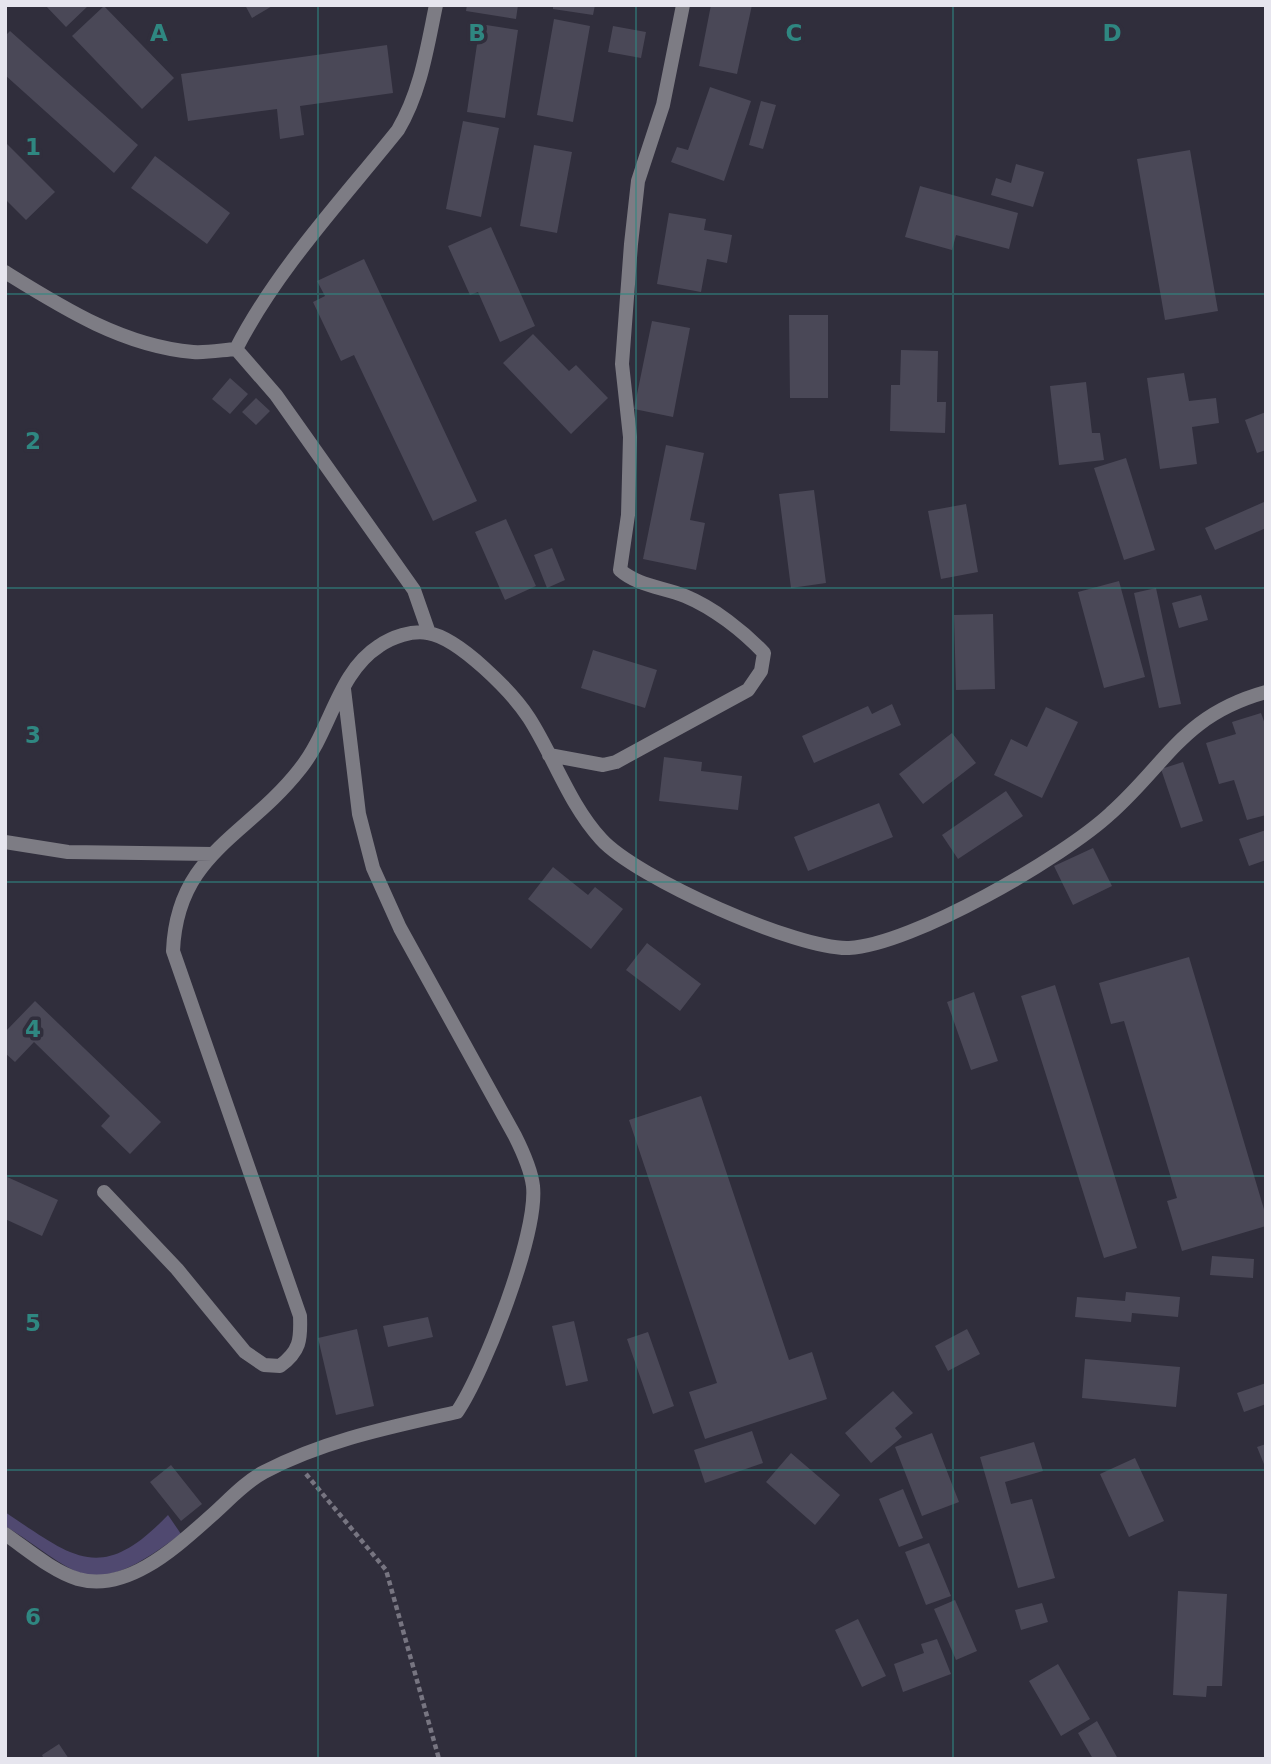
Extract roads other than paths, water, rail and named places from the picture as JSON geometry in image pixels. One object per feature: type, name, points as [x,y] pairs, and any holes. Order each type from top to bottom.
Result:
[{"type":"street","points":[[236,349],[247,328],[289,267],[398,130],[410,109],[422,73],[436,5]]},
{"type":"street","points":[[549,755],[603,765],[616,762],[748,690],[761,671],[764,653],[750,638],[699,602],[631,580],[620,570],[628,515],[630,437],[622,364],[638,181],[663,105],[683,5]]},
{"type":"street","points":[[5,272],[94,324],[130,337],[195,352],[236,349]]},
{"type":"street","points":[[236,349],[276,395],[414,590],[429,632]]},
{"type":"street","points":[[104,1192],[177,1269],[245,1352],[264,1365],[280,1366],[294,1356],[301,1336],[297,1306],[173,951],[174,924],[183,893],[196,872],[278,795],[302,767],[322,736],[350,674],[365,656],[382,643],[407,633],[429,632],[450,642],[511,695],[528,718],[601,840],[625,859],[670,886],[750,921],[820,946],[852,948],[926,924],[1045,862],[1079,841],[1114,811],[1160,758],[1197,725],[1231,705],[1266,692]]},
{"type":"street","points":[[5,1534],[76,1578],[99,1582],[124,1576],[182,1542],[261,1474],[288,1460],[366,1432],[457,1412],[472,1390],[526,1247],[532,1198],[527,1162],[400,928],[373,868],[359,814],[344,688]]},
{"type":"street","points":[[5,842],[68,852],[213,854]]}]
